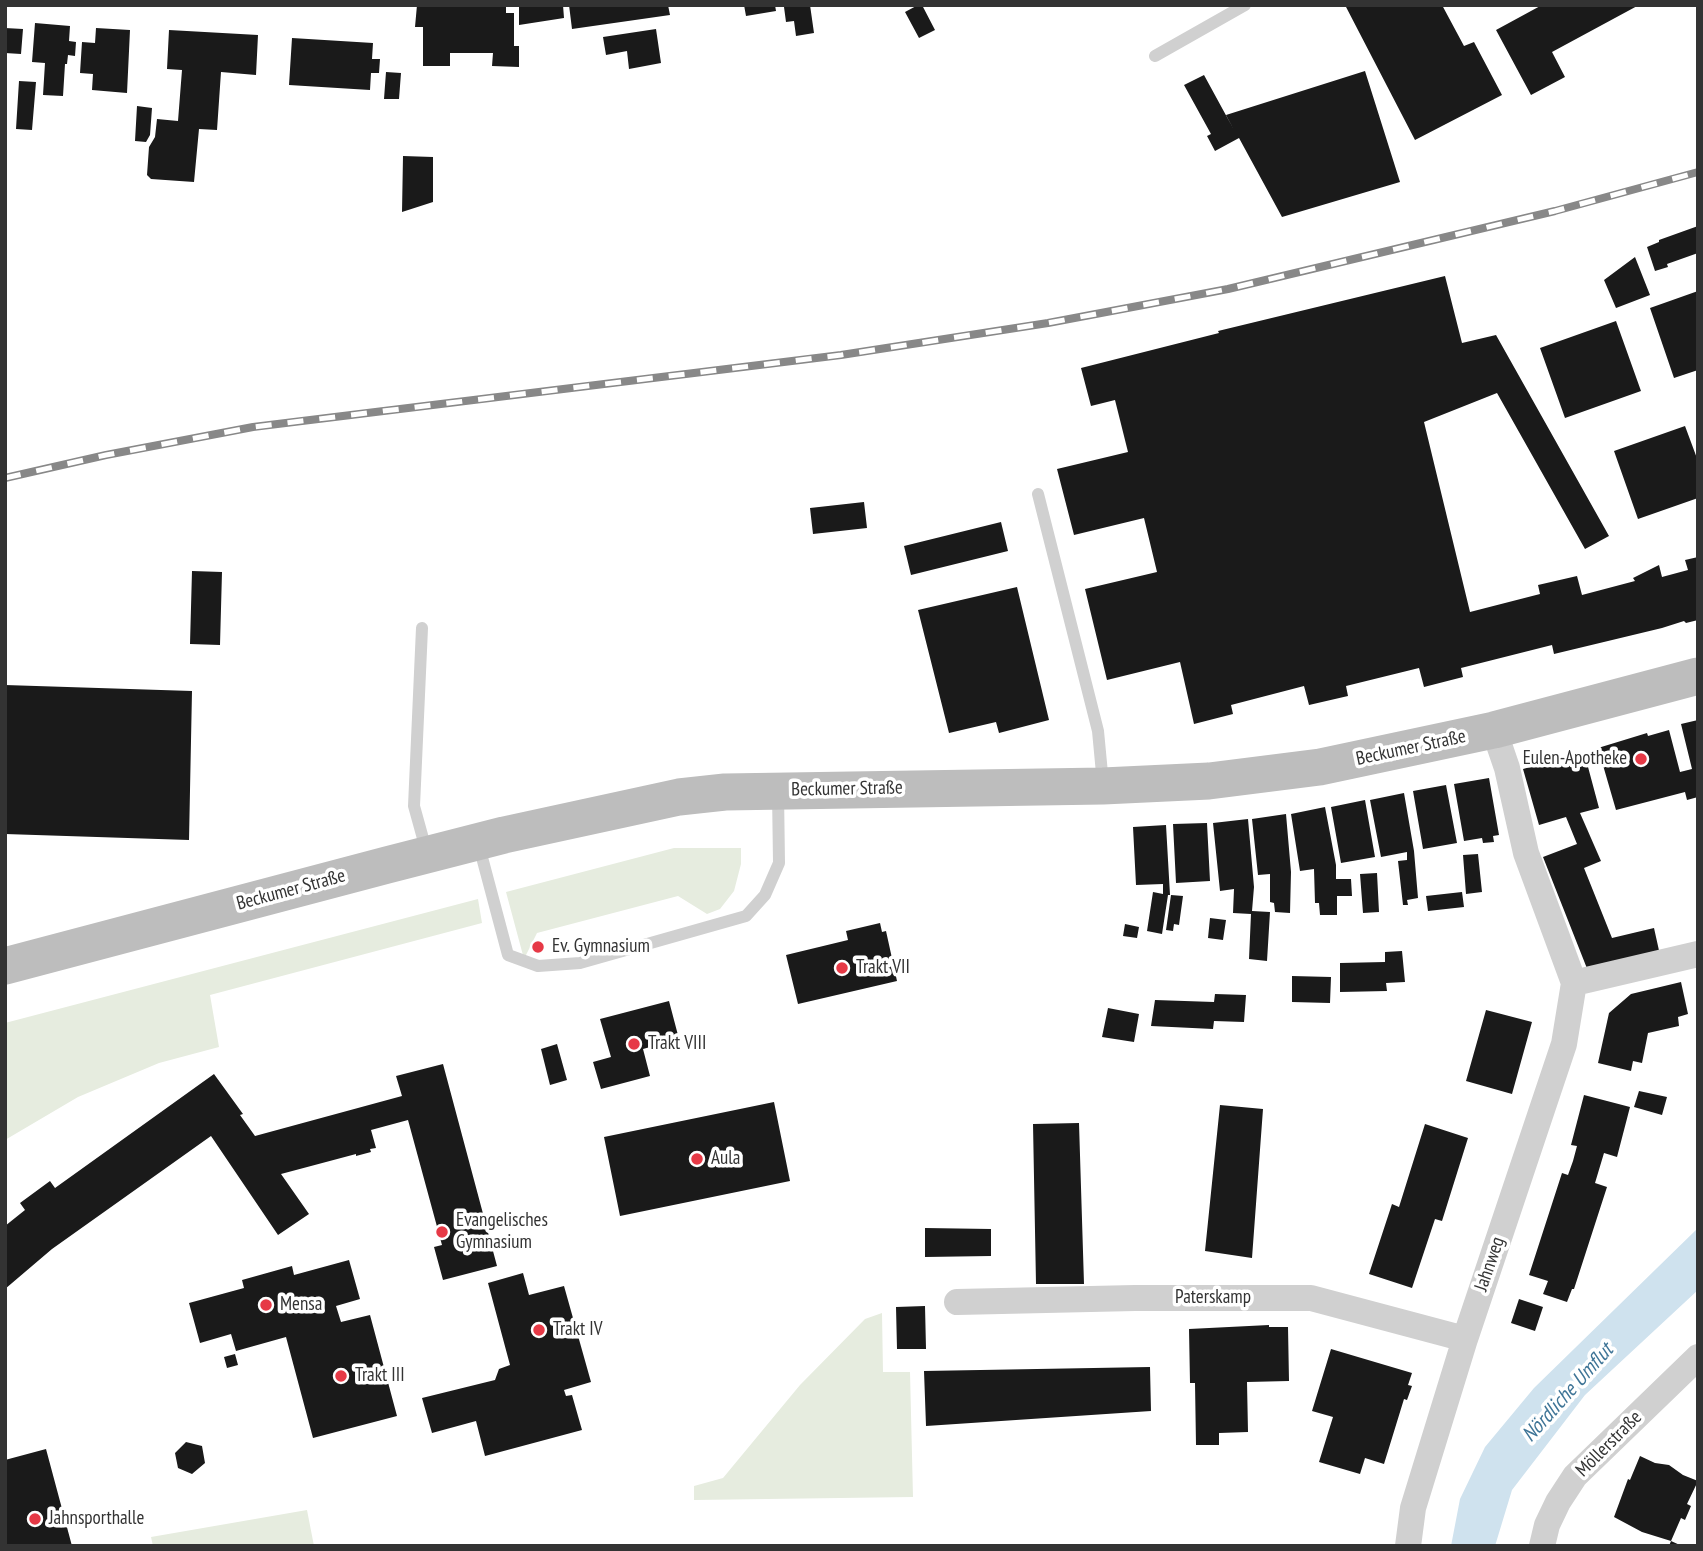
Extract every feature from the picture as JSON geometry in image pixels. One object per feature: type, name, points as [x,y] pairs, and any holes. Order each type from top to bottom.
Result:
[{"type":"main road","name":"Beckumer Straße","points":[[5,967],[478,842],[679,797],[778,790],[1103,786],[1209,781],[1320,767],[1493,730],[1698,676]]},
{"type":"street","points":[[1493,730],[1507,768],[1526,853],[1574,983],[1698,954]]},
{"type":"street","name":"Jahnweg","points":[[1408,1546],[1413,1508],[1465,1339],[1563,1044],[1574,983]]},
{"type":"street","name":"Paterskamp","points":[[957,1302],[1311,1298],[1465,1339]]},
{"type":"street","name":"Möllerstraße","points":[[1542,1546],[1547,1525],[1575,1476],[1698,1357]]},
{"type":"lane","points":[[1156,56],[1245,5]]},
{"type":"lane","points":[[1038,495],[1098,731],[1103,786]]},
{"type":"lane","points":[[422,628],[414,806],[427,855]]},
{"type":"lane","points":[[478,842],[508,955],[538,966],[580,963],[746,916],[765,895],[779,863],[778,790]]},
{"type":"shaded area","points":[[674,848],[741,848],[741,864],[734,891],[720,909],[707,914],[678,896],[537,933],[524,959],[506,892]]},
{"type":"shaded area","points":[[478,899],[482,923],[210,995],[219,1047],[159,1063],[78,1097],[5,1140],[5,1023]]},
{"type":"shaded area","points":[[882,1313],[883,1372],[910,1372],[913,1497],[694,1500],[694,1486],[723,1478],[800,1385],[865,1319]]},
{"type":"shaded area","points":[[307,1510],[314,1546],[153,1546],[151,1537]]},
{"type":"water","name":"Nördliche Umflut","points":[[1698,1228],[1698,1290],[1585,1395],[1512,1490],[1495,1546],[1451,1546],[1460,1499],[1485,1447],[1534,1388]]},
{"type":"building","points":[[417,5],[506,5],[506,13],[514,13],[514,46],[519,46],[519,67],[492,66],[493,53],[450,53],[450,66],[423,66],[423,27],[415,27]]},
{"type":"building","points":[[519,5],[563,5],[564,18],[519,25]]},
{"type":"building","points":[[569,5],[668,5],[670,15],[572,29]]},
{"type":"building","points":[[744,5],[775,5],[776,11],[746,16]]},
{"type":"building","points":[[810,5],[814,33],[796,36],[794,21],[786,22],[784,7]]},
{"type":"building","points":[[922,5],[935,30],[919,38],[905,12]]},
{"type":"building","points":[[1345,5],[1442,5],[1464,46],[1474,42],[1502,95],[1415,140]]},
{"type":"building","points":[[1542,5],[1639,5],[1552,52],[1565,77],[1531,95],[1496,30]]},
{"type":"building","points":[[35,23],[70,26],[69,41],[76,42],[75,56],[68,55],[65,64],[63,96],[43,95],[45,63],[32,62]]},
{"type":"building","points":[[5,28],[23,29],[21,54],[5,53]]},
{"type":"building","points":[[96,28],[130,30],[127,93],[92,90],[93,74],[80,73],[82,42],[95,43]]},
{"type":"building","points":[[656,29],[661,63],[629,69],[627,51],[606,55],[603,37]]},
{"type":"building","points":[[169,30],[258,35],[256,75],[221,72],[217,130],[199,129],[194,182],[151,179],[147,175],[149,147],[155,137],[157,119],[178,121],[182,70],[167,69]]},
{"type":"building","points":[[292,38],[373,43],[372,59],[380,59],[379,73],[371,73],[370,90],[289,85]]},
{"type":"building","points":[[1365,71],[1400,182],[1282,217],[1239,138],[1215,151],[1207,136],[1211,134],[1184,85],[1204,75],[1234,130],[1226,115]]},
{"type":"building","points":[[386,72],[401,73],[399,99],[384,99]]},
{"type":"building","points":[[19,81],[36,82],[32,130],[16,129]]},
{"type":"building","points":[[137,106],[152,108],[150,135],[146,142],[135,141]]},
{"type":"building","points":[[403,156],[433,157],[433,202],[402,212]]},
{"type":"building","points":[[1698,226],[1698,253],[1655,271],[1647,247]]},
{"type":"building","points":[[1635,257],[1650,295],[1616,308],[1604,280]]},
{"type":"building","points":[[1445,276],[1462,343],[1496,335],[1609,536],[1585,549],[1497,393],[1424,422],[1470,612],[1540,594],[1538,585],[1577,576],[1582,595],[1635,581],[1633,578],[1659,565],[1662,577],[1688,570],[1685,560],[1698,557],[1698,620],[1686,623],[1684,621],[1554,654],[1552,645],[1461,668],[1463,677],[1424,687],[1419,668],[1346,686],[1348,696],[1309,705],[1304,686],[1231,705],[1233,714],[1194,724],[1180,662],[1107,680],[1085,589],[1157,572],[1144,518],[1074,535],[1057,469],[1128,452],[1115,400],[1091,406],[1081,368],[1219,333],[1218,331]]},
{"type":"building","points":[[1698,291],[1698,370],[1674,378],[1650,308]]},
{"type":"building","points":[[1616,321],[1641,391],[1565,418],[1540,348]]},
{"type":"building","points":[[1685,426],[1698,461],[1698,498],[1638,519],[1614,451]]},
{"type":"building","points":[[864,502],[867,528],[813,534],[810,508]]},
{"type":"building","points":[[1001,522],[1008,551],[911,575],[904,546]]},
{"type":"building","points":[[192,571],[222,572],[220,645],[190,644]]},
{"type":"building","points":[[1017,587],[1049,720],[999,733],[996,722],[949,733],[918,610]]},
{"type":"building","points":[[5,685],[192,691],[189,840],[5,834]]},
{"type":"building","points":[[1698,720],[1698,797],[1687,800],[1685,792],[1616,810],[1598,748],[1647,733],[1648,736],[1669,730],[1680,772],[1692,769],[1681,724]]},
{"type":"building","points":[[1584,752],[1599,808],[1580,813],[1601,861],[1584,868],[1612,938],[1654,928],[1660,955],[1588,971],[1543,857],[1577,844],[1566,817],[1539,825],[1523,769]]},
{"type":"building","points":[[1489,778],[1499,835],[1493,836],[1494,842],[1483,843],[1482,838],[1464,841],[1454,784]]},
{"type":"building","points":[[1446,785],[1457,843],[1423,849],[1413,791]]},
{"type":"building","points":[[1404,793],[1414,851],[1418,898],[1407,900],[1408,905],[1403,905],[1398,861],[1407,860],[1407,852],[1381,857],[1370,800]]},
{"type":"building","points":[[1365,800],[1375,857],[1341,863],[1331,807]]},
{"type":"building","points":[[1325,807],[1336,865],[1336,879],[1351,879],[1352,896],[1337,896],[1337,915],[1320,915],[1319,903],[1315,903],[1314,869],[1300,871],[1291,814]]},
{"type":"building","points":[[1286,814],[1291,872],[1290,913],[1275,912],[1274,903],[1270,902],[1270,874],[1258,875],[1252,819]]},
{"type":"building","points":[[1248,819],[1254,887],[1252,911],[1270,912],[1267,961],[1249,959],[1251,914],[1233,913],[1234,889],[1220,891],[1213,823]]},
{"type":"building","points":[[1207,823],[1210,881],[1176,883],[1173,824]]},
{"type":"building","points":[[1166,825],[1170,895],[1162,934],[1147,931],[1153,892],[1163,894],[1163,884],[1136,885],[1133,827]]},
{"type":"building","points":[[1478,854],[1482,892],[1466,894],[1463,855]]},
{"type":"building","points":[[1377,873],[1379,912],[1363,913],[1360,874]]},
{"type":"building","points":[[1462,892],[1464,907],[1428,911],[1426,896]]},
{"type":"building","points":[[1171,895],[1183,896],[1179,925],[1174,924],[1173,931],[1166,930]]},
{"type":"building","points":[[1210,918],[1226,920],[1223,940],[1208,938]]},
{"type":"building","name":"Trakt VII","points":[[880,923],[882,932],[886,931],[897,981],[798,1004],[786,955],[848,940],[846,931]]},
{"type":"building","points":[[1125,924],[1139,927],[1137,938],[1123,936]]},
{"type":"building","points":[[1402,951],[1405,982],[1386,983],[1387,991],[1340,992],[1340,963],[1385,962],[1385,952]]},
{"type":"building","points":[[1292,976],[1331,977],[1330,1003],[1292,1002]]},
{"type":"building","points":[[1681,982],[1688,1014],[1678,1017],[1679,1026],[1648,1033],[1642,1063],[1633,1061],[1631,1071],[1598,1063],[1609,1013],[1631,994]]},
{"type":"building","points":[[1215,994],[1246,995],[1244,1022],[1214,1021],[1213,1029],[1151,1026],[1155,1000],[1214,1002]]},
{"type":"building","name":"Trakt VIII","points":[[669,1001],[679,1039],[643,1049],[650,1076],[601,1089],[593,1062],[611,1057],[600,1019]]},
{"type":"building","points":[[1108,1008],[1139,1014],[1134,1042],[1102,1037]]},
{"type":"building","points":[[1486,1010],[1532,1022],[1512,1094],[1466,1081]]},
{"type":"building","points":[[557,1044],[567,1080],[550,1085],[541,1049]]},
{"type":"building","points":[[443,1064],[497,1266],[443,1280],[434,1247],[442,1245],[408,1120],[371,1130],[376,1148],[370,1149],[371,1152],[281,1174],[309,1214],[278,1235],[211,1136],[52,1249],[5,1289],[5,1226],[25,1210],[20,1203],[50,1181],[55,1188],[214,1074],[243,1114],[240,1115],[255,1136],[402,1096],[396,1076]]},
{"type":"building","points":[[1639,1091],[1667,1097],[1662,1115],[1634,1107]]},
{"type":"building","points":[[1584,1095],[1630,1107],[1617,1157],[1604,1153],[1595,1183],[1607,1187],[1574,1289],[1567,1302],[1543,1294],[1548,1281],[1529,1275],[1562,1173],[1568,1175],[1573,1161],[1577,1146],[1571,1145]]},
{"type":"building","name":"Aula","points":[[774,1102],[790,1181],[620,1216],[604,1137]]},
{"type":"building","points":[[1220,1105],[1263,1109],[1252,1258],[1205,1251]]},
{"type":"building","points":[[1079,1123],[1084,1284],[1036,1284],[1033,1124]]},
{"type":"building","points":[[1425,1124],[1468,1138],[1442,1221],[1435,1219],[1412,1288],[1369,1274],[1392,1204],[1399,1207]]},
{"type":"building","points":[[925,1228],[991,1229],[991,1256],[925,1257]]},
{"type":"building","points":[[349,1260],[360,1299],[336,1306],[341,1322],[370,1315],[397,1416],[313,1438],[286,1337],[236,1351],[231,1334],[200,1343],[189,1303],[244,1288],[242,1280],[292,1266],[294,1275]]},
{"type":"building","name":"Trakt IV","points":[[523,1273],[529,1295],[564,1286],[591,1382],[564,1390],[566,1396],[572,1395],[582,1430],[485,1456],[476,1421],[432,1433],[422,1398],[495,1380],[499,1369],[510,1365],[488,1283]]},
{"type":"building","points":[[1519,1299],[1543,1307],[1535,1331],[1511,1323]]},
{"type":"building","points":[[925,1306],[926,1349],[897,1349],[896,1307]]},
{"type":"building","points":[[1269,1325],[1288,1327],[1289,1381],[1247,1382],[1248,1432],[1219,1433],[1219,1445],[1196,1445],[1195,1383],[1190,1383],[1189,1329]]},
{"type":"building","points":[[1331,1349],[1412,1373],[1408,1385],[1412,1386],[1407,1400],[1404,1399],[1384,1464],[1365,1458],[1360,1474],[1319,1462],[1333,1417],[1312,1411]]},
{"type":"building","points":[[235,1354],[238,1365],[227,1368],[224,1357]]},
{"type":"building","points":[[1150,1367],[1151,1411],[926,1426],[924,1371]]},
{"type":"building","points":[[186,1442],[202,1446],[205,1463],[192,1474],[178,1468],[175,1453]]},
{"type":"building","name":"Jahnsporthalle","points":[[46,1449],[72,1546],[5,1546],[5,1460]]},
{"type":"building","points":[[1640,1456],[1655,1463],[1669,1465],[1698,1481],[1687,1504],[1691,1506],[1685,1520],[1681,1518],[1671,1541],[1642,1532],[1614,1517]]},
{"type":"building","points":[[1671,1541],[1682,1546],[1669,1546]]},
{"type":"railway","points":[[5,478],[106,455],[253,427],[841,355],[1048,323],[1228,289],[1555,211],[1698,172]]},
{"type":"place","name":"Eulen-Apotheke","points":[[1641,759]]},
{"type":"place","name":"Ev. Gymnasium","points":[[538,947]]},
{"type":"place","name":"Trakt VII","points":[[842,968]]},
{"type":"place","name":"Trakt VIII","points":[[634,1044]]},
{"type":"place","name":"Aula","points":[[697,1159]]},
{"type":"place","name":"Evangelisches Gymnasium","points":[[442,1232]]},
{"type":"place","name":"Mensa","points":[[266,1305]]},
{"type":"place","name":"Trakt IV","points":[[539,1330]]},
{"type":"place","name":"Trakt III","points":[[341,1376]]},
{"type":"place","name":"Jahnsporthalle","points":[[35,1519]]}]
